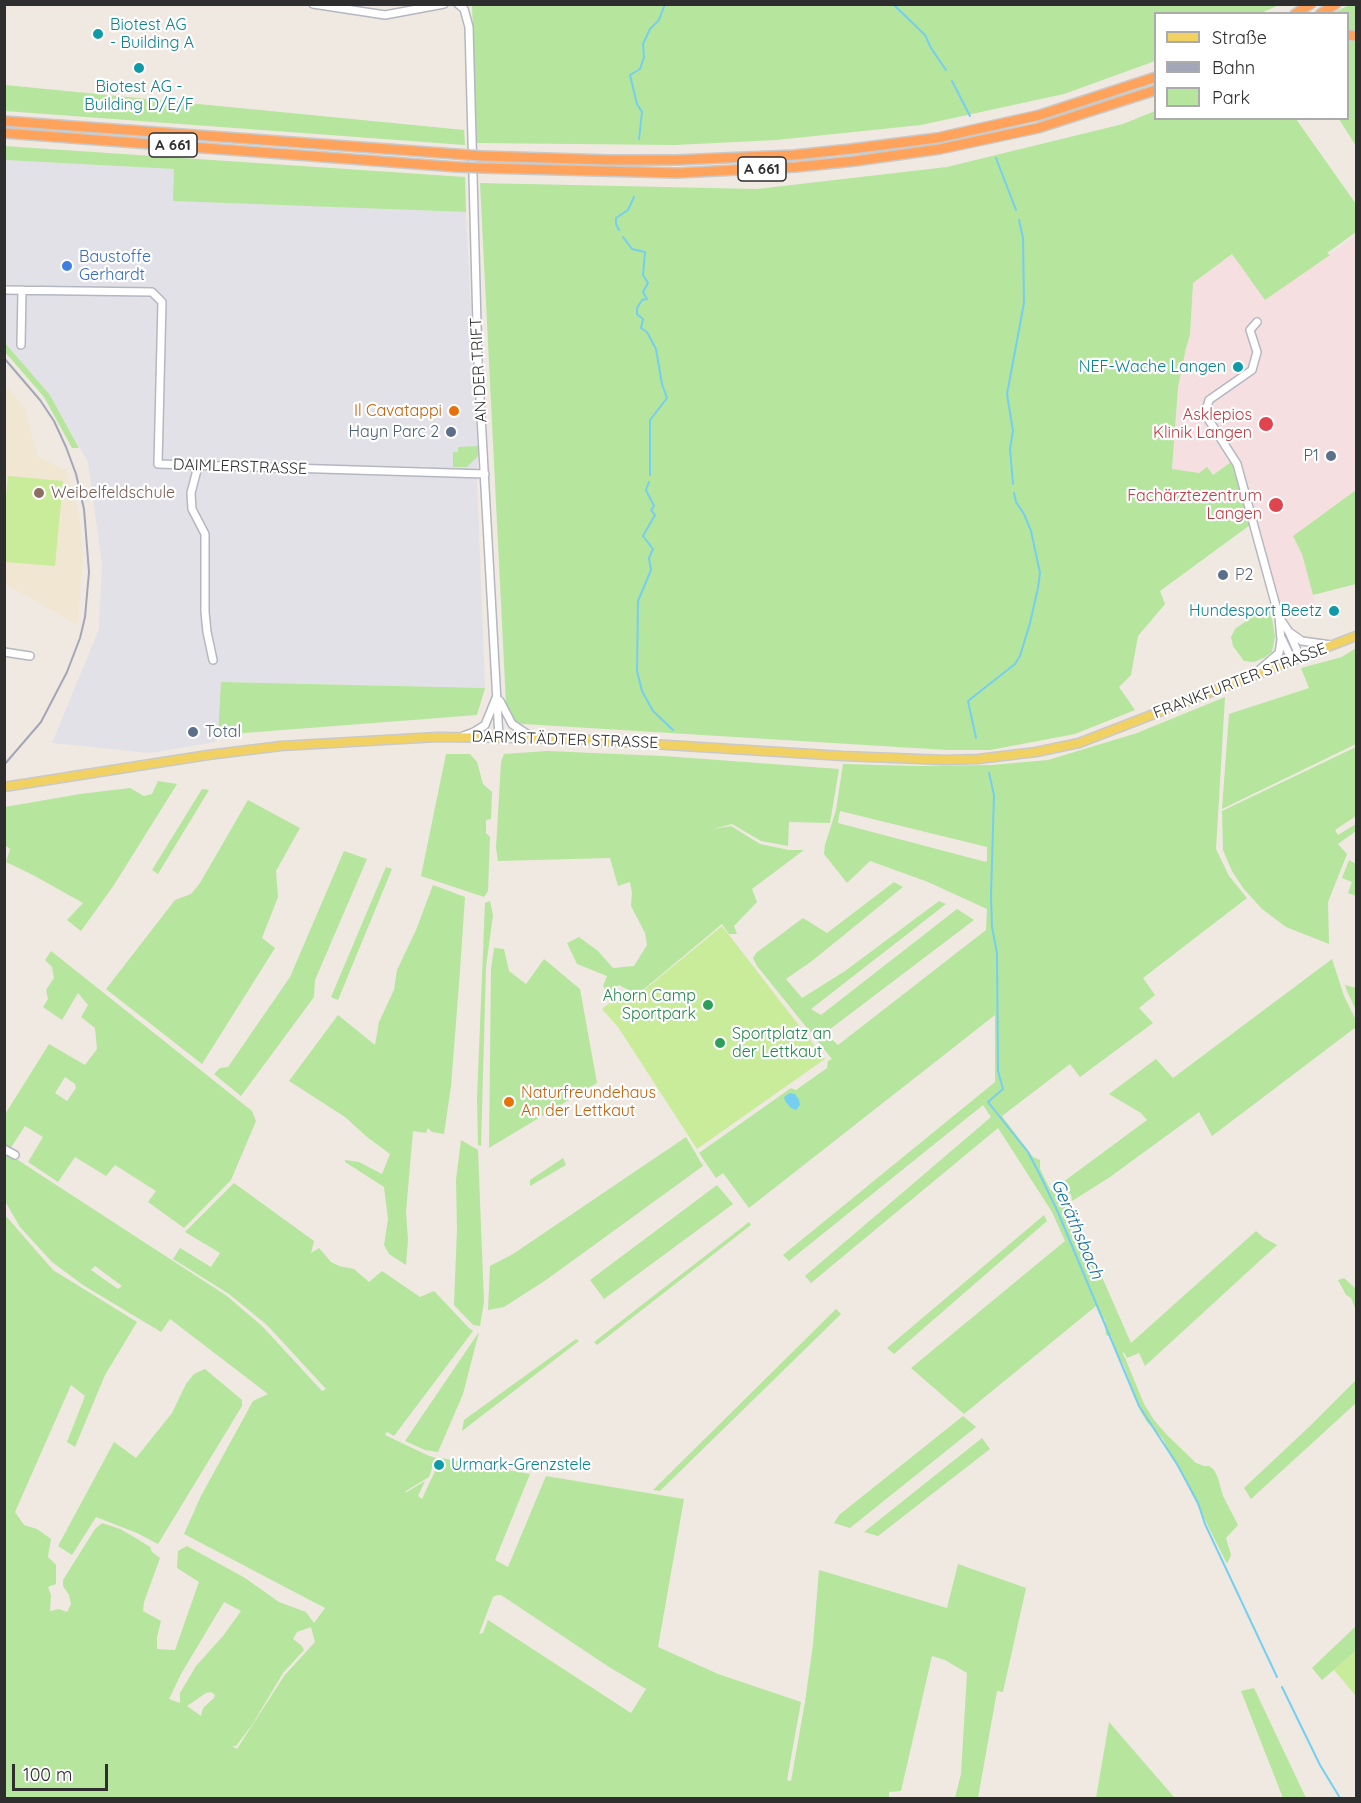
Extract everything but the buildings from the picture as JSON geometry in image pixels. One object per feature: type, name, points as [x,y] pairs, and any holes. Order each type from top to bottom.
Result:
[{"type":"highway","points":[[1298,12],[1311,4]]},
{"type":"highway","points":[[1323,12],[1336,4]]},
{"type":"highway","name":"A 661","points":[[4,121],[482,156],[676,160],[794,155],[938,138],[1040,115],[1154,77]]},
{"type":"highway","name":"A 661","points":[[4,133],[483,168],[677,173],[855,162],[940,149],[1038,128],[1154,90]]},
{"type":"main road","name":"FRANKFURTER STRASSE","points":[[1123,726],[1356,636]]},
{"type":"main road","name":"DARMSTÄDTER STRASSE","points":[[4,787],[188,758],[282,746],[389,739],[463,736],[534,738],[945,760],[978,759],[1036,752],[1079,742],[1123,726]]},
{"type":"street","points":[[313,4],[385,15],[444,4]]},
{"type":"street","name":"AN DER TRIFT","points":[[460,5],[466,13],[469,27],[474,244],[499,738]]},
{"type":"street","name":"DAIMLERSTRASSE","points":[[4,290],[152,292],[162,302],[158,464],[485,474]]},
{"type":"street","points":[[21,345],[22,290]]},
{"type":"street","points":[[1255,674],[1279,653],[1281,636],[1279,617],[1237,464],[1207,421],[1205,409],[1209,400],[1252,370],[1257,352],[1250,330],[1257,322]]},
{"type":"street","points":[[198,466],[190,493],[192,509],[205,534],[205,612],[213,660]]},
{"type":"street","points":[[1279,617],[1289,632],[1296,659]]},
{"type":"street","points":[[1289,632],[1302,641],[1333,645]]},
{"type":"street","points":[[1281,636],[1296,659]]},
{"type":"street","points":[[4,652],[30,656]]},
{"type":"street","points":[[463,736],[484,725],[498,696]]},
{"type":"street","points":[[498,696],[512,724],[534,738]]},
{"type":"street","points":[[4,1149],[15,1155]]},
{"type":"shaded area","points":[[4,160],[174,169],[174,201],[466,212],[478,456],[485,688],[222,682],[218,735],[215,742],[150,753],[52,743],[99,629],[102,564],[88,462],[50,395],[5,343]]},
{"type":"shaded area","name":"Asklepios Klinik Langen","points":[[1356,236],[1356,490],[1293,536],[1302,554],[1317,609],[1287,616],[1268,591],[1231,462],[1213,475],[1172,469],[1178,387],[1190,335],[1193,283],[1232,254],[1265,300]]},
{"type":"shaded area","name":"Weibelfeldschule","points":[[4,383],[24,407],[38,457],[66,470],[79,515],[83,550],[78,625],[5,584]]},
{"type":"green space","points":[[472,4],[1279,5],[1263,12],[1154,12],[1154,61],[1064,94],[921,125],[776,140],[675,145],[477,143]]},
{"type":"green space","points":[[1349,5],[1356,5],[1356,30],[1349,30],[1349,12],[1335,12]]},
{"type":"green space","points":[[1349,41],[1356,42],[1356,146],[1340,120],[1349,120]]},
{"type":"green space","points":[[5,85],[464,130],[465,145],[5,111]]},
{"type":"green space","points":[[1154,111],[1154,120],[1297,120],[1356,204],[1356,232],[1327,253],[1330,255],[1265,300],[1232,254],[1193,283],[1190,335],[1178,387],[1172,469],[1199,473],[1207,467],[1213,475],[1231,462],[1250,525],[1160,591],[1165,604],[1138,636],[1131,675],[1119,687],[1135,710],[1075,734],[990,750],[947,750],[507,723],[480,183],[757,189],[947,167],[1123,124]]},
{"type":"green space","points":[[4,146],[465,177],[466,212],[173,201],[174,169],[5,160]]},
{"type":"green space","points":[[5,343],[50,395],[79,448],[72,448],[44,397],[5,352]]},
{"type":"green space","points":[[478,446],[478,456],[467,467],[453,467],[453,452],[458,452],[458,447]]},
{"type":"green space","points":[[8,476],[63,481],[55,566],[5,562],[4,514]]},
{"type":"green space","points":[[1356,490],[1356,584],[1313,595],[1302,554],[1293,536]]},
{"type":"green space","points":[[1263,609],[1271,611],[1275,637],[1272,652],[1254,662],[1244,661],[1233,646],[1231,637],[1235,629]]},
{"type":"green space","points":[[1356,648],[1356,744],[1222,809],[1229,714],[1309,688],[1301,668],[1342,657]]},
{"type":"green space","points":[[221,682],[485,688],[477,715],[218,735]]},
{"type":"green space","points":[[1225,697],[1216,849],[1229,876],[1247,898],[1143,978],[1155,995],[1139,1008],[1153,1023],[1080,1077],[1070,1064],[1002,1116],[1033,1157],[1040,1160],[1040,1169],[1051,1191],[1147,1120],[1141,1113],[1109,1094],[1156,1059],[1173,1078],[1332,959],[1344,996],[1356,1020],[1356,1027],[1212,1136],[1199,1112],[1110,1177],[1072,1201],[1071,1194],[1063,1192],[1060,1195],[1068,1200],[1131,1343],[1256,1231],[1277,1245],[1145,1366],[1139,1353],[1127,1358],[1123,1353],[1144,1404],[1154,1420],[1196,1463],[1209,1466],[1218,1478],[1223,1496],[1238,1525],[1226,1538],[1231,1555],[1227,1564],[1163,1439],[1141,1412],[1124,1366],[1113,1346],[1112,1337],[1106,1335],[1105,1320],[1099,1314],[1096,1306],[964,1414],[911,1368],[1065,1241],[1052,1212],[998,1128],[811,1283],[805,1276],[991,1117],[983,1105],[789,1261],[783,1255],[995,1082],[995,1015],[749,1208],[723,1173],[716,1178],[699,1153],[791,1088],[796,1090],[827,1068],[828,1061],[832,1059],[757,966],[753,958],[756,953],[803,918],[827,933],[894,882],[903,887],[812,961],[786,979],[802,998],[845,971],[939,901],[946,904],[811,1009],[821,1015],[957,909],[974,920],[825,1033],[838,1045],[986,930],[987,909],[928,882],[870,861],[847,883],[824,854],[836,810],[843,764],[991,765],[1048,760],[1137,733]],"holes":[[[840,811],[987,847],[986,862],[838,823]]]},
{"type":"green space","points":[[1356,747],[1356,816],[1335,830],[1338,835],[1356,824],[1356,831],[1338,844],[1347,854],[1328,902],[1329,944],[1286,927],[1262,909],[1243,888],[1232,871],[1223,850],[1222,811]]},
{"type":"green space","points":[[547,751],[664,756],[839,769],[830,823],[789,822],[788,846],[761,841],[732,824],[713,829],[731,826],[760,844],[789,850],[804,850],[752,889],[757,902],[734,926],[737,934],[729,934],[722,924],[644,989],[634,993],[619,985],[607,992],[603,986],[607,976],[577,964],[567,943],[579,937],[598,951],[613,968],[634,966],[647,945],[645,933],[631,906],[630,882],[618,886],[610,858],[498,861],[496,848],[501,762],[504,754]]},
{"type":"green space","points":[[446,754],[470,754],[477,762],[483,784],[492,792],[491,819],[486,820],[486,833],[490,837],[488,891],[484,897],[421,876]]},
{"type":"green space","points":[[158,781],[177,784],[114,885],[81,931],[67,920],[83,903],[6,862],[10,849],[5,845],[5,807],[130,788],[144,796],[152,794]]},
{"type":"green space","points":[[202,789],[209,790],[158,874],[152,870]]},
{"type":"green space","points":[[248,800],[300,828],[276,871],[278,897],[262,938],[275,948],[202,1064],[106,989],[175,900],[191,894],[200,883]]},
{"type":"green space","points":[[344,851],[367,859],[315,980],[314,997],[241,1096],[214,1074],[220,1068],[228,1067],[290,977]]},
{"type":"green space","points":[[1349,860],[1356,864],[1356,896],[1348,893],[1352,882],[1342,878]]},
{"type":"green space","points":[[386,867],[392,869],[338,1000],[331,997]]},
{"type":"green space","points":[[433,885],[465,897],[460,971],[451,1086],[444,1134],[432,1132],[428,1128],[426,1133],[413,1131],[406,1212],[408,1240],[406,1265],[389,1254],[384,1245],[388,1219],[384,1187],[345,1162],[345,1160],[359,1162],[382,1174],[390,1154],[345,1117],[289,1081],[338,1015],[375,1045],[379,1022],[394,990],[397,970],[416,930]]},
{"type":"green space","points":[[490,901],[493,915],[486,967],[481,1146],[478,1145],[477,1098],[485,903]]},
{"type":"green space","name":"Sportplatz an der Lettkaut","points":[[722,926],[825,1059],[697,1149],[618,1027],[602,1009],[625,991],[638,995]]},
{"type":"green space","points":[[494,948],[504,949],[509,971],[526,984],[544,959],[580,989],[597,1083],[489,1148],[491,969]]},
{"type":"green space","points":[[51,951],[252,1111],[256,1121],[231,1180],[184,1228],[148,1202],[156,1191],[115,1165],[106,1176],[75,1157],[58,1182],[28,1162],[43,1137],[25,1126],[10,1149],[5,1146],[4,1116],[49,1044],[85,1065],[97,1049],[95,1028],[81,1017],[88,1005],[78,993],[62,1020],[43,1007],[48,999],[46,990],[54,978],[52,967],[45,960]],"holes":[[[65,1077],[75,1084],[76,1088],[67,1101],[55,1093]]]},
{"type":"green space","points":[[1345,985],[1356,988],[1356,1010],[1347,991]]},
{"type":"green space","points":[[686,1137],[703,1166],[546,1280],[504,1307],[488,1310],[490,1266],[513,1254]]},
{"type":"green space","points":[[461,1140],[478,1150],[484,1302],[480,1326],[473,1325],[454,1305],[456,1180]]},
{"type":"green space","points":[[7,1153],[227,1296],[262,1326],[322,1391],[326,1389],[267,1325],[229,1294],[173,1259],[180,1248],[211,1267],[220,1253],[185,1232],[234,1183],[314,1241],[311,1253],[319,1248],[331,1262],[354,1269],[369,1282],[382,1271],[420,1297],[434,1291],[473,1331],[394,1436],[387,1432],[385,1435],[436,1458],[429,1477],[405,1493],[425,1481],[418,1496],[422,1499],[441,1458],[530,1474],[495,1560],[508,1567],[546,1476],[684,1499],[658,1647],[718,1674],[801,1702],[787,1780],[791,1781],[805,1702],[813,1644],[819,1570],[947,1608],[958,1564],[1026,1588],[1003,1692],[997,1691],[978,1798],[955,1798],[961,1774],[967,1673],[945,1660],[932,1656],[901,1791],[889,1792],[889,1798],[5,1798],[5,1215],[53,1270],[137,1322],[105,1375],[75,1447],[67,1442],[85,1396],[71,1385],[15,1512],[24,1525],[37,1529],[51,1539],[48,1557],[56,1565],[56,1584],[48,1587],[51,1595],[50,1611],[59,1609],[67,1612],[71,1604],[69,1595],[63,1586],[63,1580],[95,1529],[102,1523],[134,1537],[150,1547],[152,1552],[160,1558],[143,1611],[161,1621],[157,1649],[175,1650],[199,1582],[177,1568],[178,1551],[187,1546],[245,1578],[279,1602],[306,1612],[314,1623],[325,1608],[184,1534],[201,1496],[253,1401],[268,1394],[170,1319],[161,1332],[83,1285],[52,1262],[20,1227],[5,1201]],"holes":[[[95,1266],[122,1286],[118,1289],[91,1270]],[[501,1595],[646,1689],[631,1713],[488,1620],[483,1633],[479,1634],[493,1597]],[[224,1602],[241,1611],[223,1636],[196,1666],[180,1693],[180,1703],[169,1699],[181,1674]],[[311,1627],[315,1642],[284,1676],[237,1749],[232,1746],[236,1746],[252,1725],[283,1673],[304,1650],[293,1639],[297,1632]],[[211,1692],[215,1695],[203,1708],[201,1716],[187,1706],[206,1693]]]},
{"type":"green space","points":[[563,1158],[566,1165],[530,1186],[530,1180]]},
{"type":"green space","points":[[717,1185],[733,1204],[604,1299],[590,1280]]},
{"type":"green space","points":[[1044,1215],[1047,1221],[894,1354],[887,1348]]},
{"type":"green space","points":[[749,1222],[751,1225],[597,1345],[594,1342]]},
{"type":"green space","points":[[1344,1278],[1356,1289],[1356,1310],[1351,1298],[1346,1295],[1338,1280]]},
{"type":"green space","points":[[836,1309],[841,1314],[660,1491],[653,1490]]},
{"type":"green space","points":[[479,1332],[463,1394],[438,1452],[425,1450],[405,1441]]},
{"type":"green space","points":[[576,1339],[579,1341],[462,1431],[464,1420]]},
{"type":"green space","points":[[205,1369],[242,1400],[242,1406],[158,1544],[96,1517],[72,1555],[58,1546],[114,1442],[136,1458],[172,1413],[186,1384],[194,1374]]},
{"type":"green space","points":[[1356,1380],[1356,1403],[1251,1499],[1244,1488]]},
{"type":"green space","points":[[963,1416],[976,1427],[850,1528],[834,1523],[839,1515]]},
{"type":"green space","points":[[982,1438],[990,1449],[878,1536],[864,1532]]},
{"type":"green space","points":[[1356,1626],[1356,1651],[1322,1680],[1312,1668]]},
{"type":"green space","points":[[1356,1651],[1356,1696],[1334,1670]]},
{"type":"green space","points":[[1254,1688],[1306,1798],[1283,1798],[1241,1691]]},
{"type":"green space","points":[[1109,1722],[1174,1797],[1175,1798],[1096,1798]]},
{"type":"water","points":[[790,1093],[795,1094],[799,1100],[800,1105],[796,1110],[785,1101],[784,1097]]},
{"type":"waterway","points":[[639,139],[642,112],[637,104],[630,75],[640,69],[644,57],[643,44],[650,29],[659,20],[665,4]]},
{"type":"waterway","name":"Geräthsbach","points":[[893,4],[925,35],[946,70]]},
{"type":"waterway","name":"Geräthsbach","points":[[952,81],[970,116]]},
{"type":"waterway","name":"Geräthsbach","points":[[996,158],[1016,210]]},
{"type":"waterway","points":[[619,230],[616,218],[628,210],[634,197]]},
{"type":"waterway","name":"Geräthsbach","points":[[1013,484],[1010,449],[1013,431],[1007,394],[1024,303],[1023,238],[1019,220]]},
{"type":"waterway","points":[[623,237],[632,249],[645,252],[643,275],[648,283],[643,292],[647,299],[642,300],[637,308],[637,314],[643,319],[641,328],[647,332],[656,349],[662,384],[667,398],[650,420],[650,475]]},
{"type":"waterway","points":[[649,482],[646,490],[654,506],[651,510],[655,515],[643,536],[653,549],[649,558],[651,570],[638,601],[637,671],[642,691],[653,711],[673,730]]},
{"type":"waterway","name":"Geräthsbach","points":[[976,738],[968,701],[1015,664],[1020,656],[1038,588],[1040,573],[1031,531],[1016,502],[1014,493]]},
{"type":"waterway","name":"Geräthsbach","points":[[989,773],[994,795],[991,895],[992,927],[997,953],[998,1071],[1003,1089],[988,1102],[1028,1152],[1039,1173],[1057,1210],[1139,1406],[1177,1464],[1198,1503],[1205,1524],[1277,1677]]},
{"type":"waterway","name":"Geräthsbach","points":[[1282,1687],[1320,1765],[1340,1798]]},
{"type":"railway","points":[[4,358],[40,400],[54,421],[66,447],[76,474],[84,509],[89,572],[85,617],[67,672],[41,722],[4,765]]},
{"type":"place","name":"Biotest AG - Building A","points":[[98,34]]},
{"type":"place","name":"Biotest AG - Building D/E/F","points":[[139,68]]},
{"type":"place","name":"Baustoffe Gerhardt","points":[[67,266]]},
{"type":"place","name":"NEF-Wache Langen","points":[[1238,367]]},
{"type":"place","name":"Il Cavatappi","points":[[454,411]]},
{"type":"place","name":"Asklepios Klinik Langen","points":[[1266,424]]},
{"type":"place","name":"Hayn Parc 2","points":[[451,432]]},
{"type":"place","name":"P1","points":[[1331,456]]},
{"type":"place","name":"Weibelfeldschule","points":[[39,493]]},
{"type":"place","name":"Fachärztezentrum Langen","points":[[1276,505]]},
{"type":"place","name":"P2","points":[[1223,575]]},
{"type":"place","name":"Hundesport Beetz","points":[[1334,611]]},
{"type":"place","name":"Total","points":[[193,732]]},
{"type":"place","name":"Ahorn Camp Sportpark","points":[[708,1005]]},
{"type":"place","name":"Sportplatz an der Lettkaut","points":[[720,1043]]},
{"type":"place","name":"Naturfreundehaus An der Lettkaut","points":[[509,1102]]},
{"type":"place","name":"Urmark-Grenzstele","points":[[439,1465]]}]
